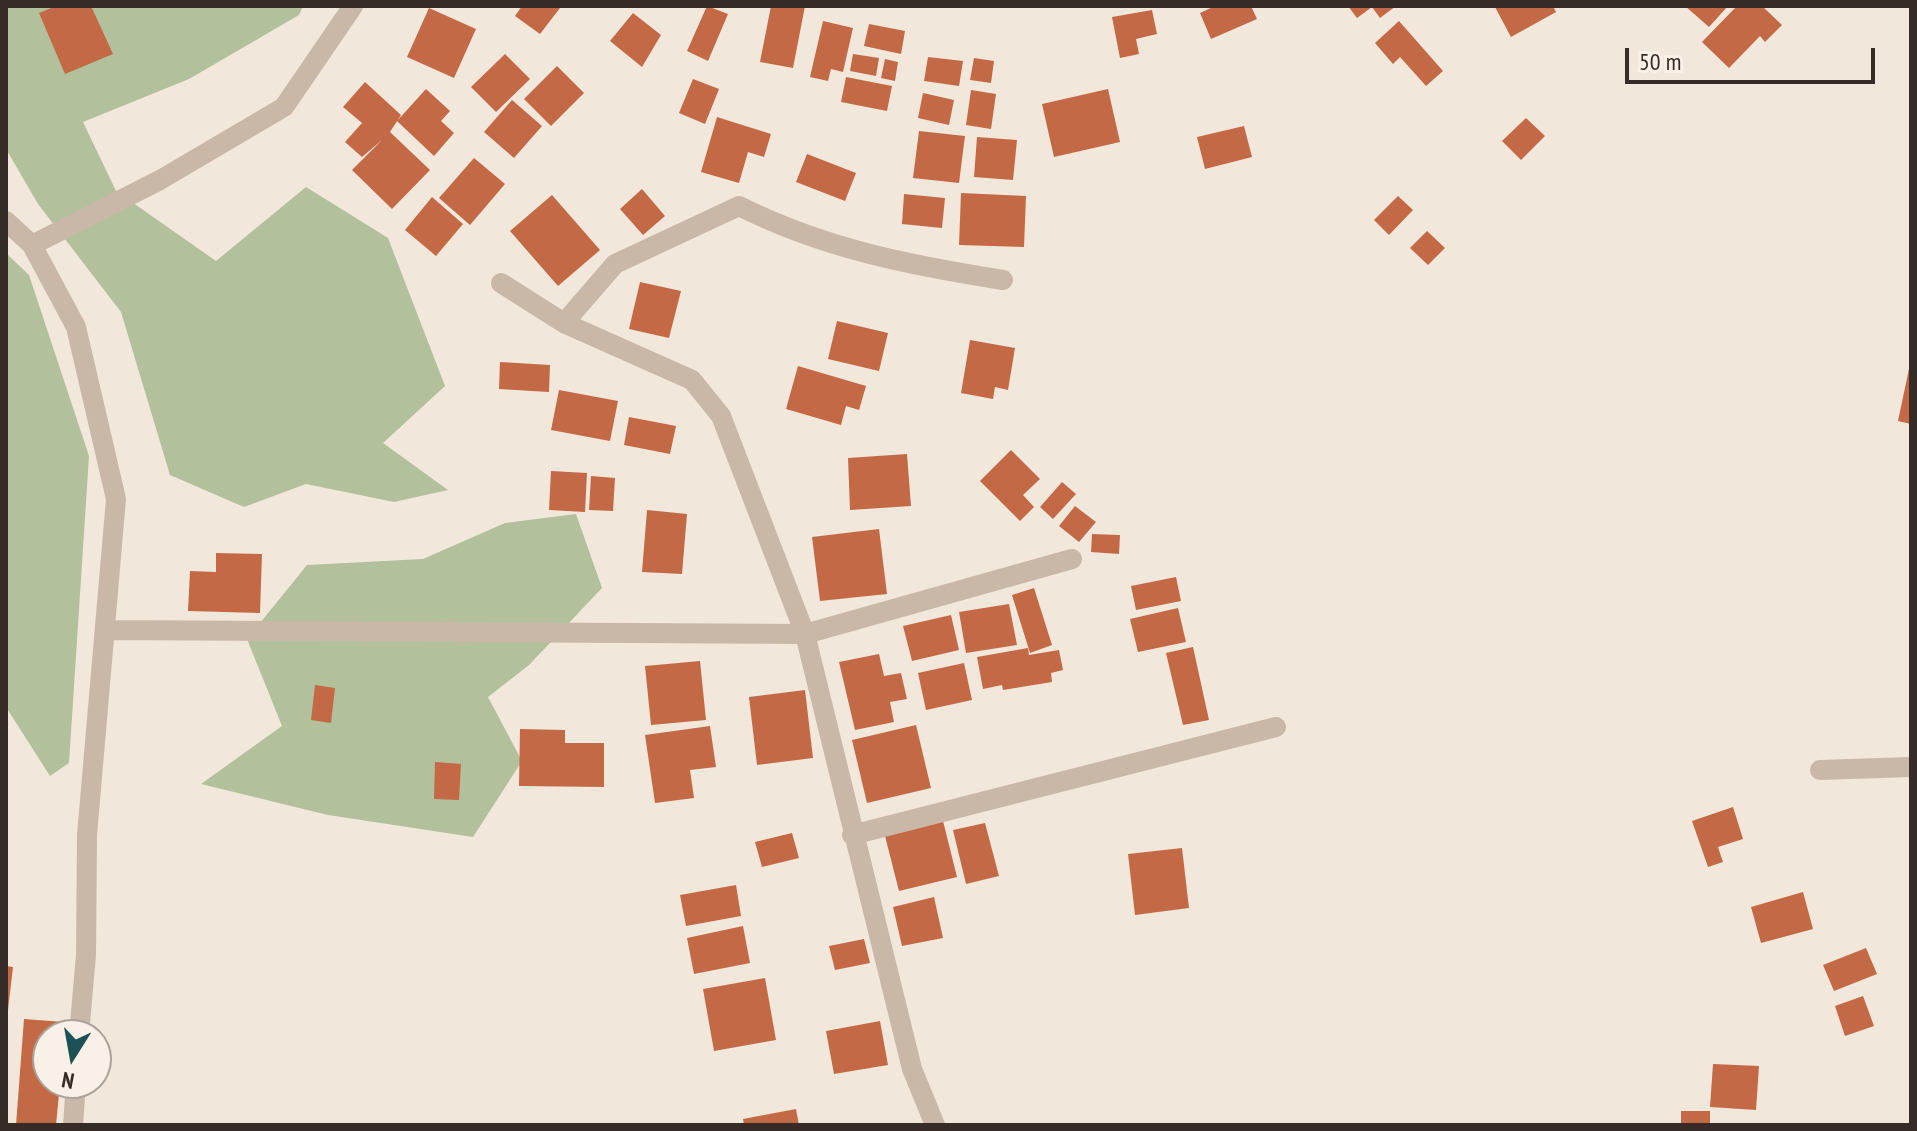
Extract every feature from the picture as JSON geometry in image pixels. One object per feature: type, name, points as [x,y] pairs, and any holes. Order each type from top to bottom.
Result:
[{"type":"street","points":[[32,245],[160,180],[284,107],[353,6]]},
{"type":"street","points":[[564,323],[615,264],[739,206],[824,244],[915,266],[1003,280]]},
{"type":"street","points":[[6,221],[32,245],[76,327],[116,499],[87,835],[86,955],[80,1019]]},
{"type":"street","points":[[501,283],[564,323],[692,380],[721,416],[805,634],[912,1069],[935,1125]]},
{"type":"street","points":[[105,630],[805,634],[1072,559]]},
{"type":"street","points":[[852,835],[1276,727]]},
{"type":"street","points":[[1820,770],[1911,767]]},
{"type":"street","points":[[73,1125],[75,1099]]},
{"type":"green space","points":[[6,6],[303,6],[299,15],[189,79],[83,122],[116,191],[216,261],[306,187],[388,238],[445,386],[383,443],[448,490],[394,502],[306,484],[244,507],[170,475],[121,312],[38,204],[6,149]]},
{"type":"green space","points":[[6,253],[29,275],[89,456],[69,763],[50,776],[6,707]]},
{"type":"green space","points":[[576,514],[602,588],[529,665],[488,697],[522,761],[473,837],[328,815],[201,784],[282,726],[247,639],[307,565],[423,559],[505,523]]},
{"type":"building","points":[[56,6],[91,6],[113,54],[65,74],[39,13]]},
{"type":"building","points":[[522,6],[560,8],[540,34],[515,16]]},
{"type":"building","points":[[707,6],[728,14],[708,61],[687,51]]},
{"type":"building","points":[[771,6],[805,6],[793,68],[760,62]]},
{"type":"building","points":[[1215,6],[1251,6],[1257,19],[1211,39],[1200,13]]},
{"type":"building","points":[[1348,6],[1396,6],[1380,18],[1372,7],[1357,18]]},
{"type":"building","points":[[1553,6],[1556,12],[1511,37],[1495,7]]},
{"type":"building","points":[[1685,6],[1728,6],[1709,27]]},
{"type":"building","points":[[1737,6],[1762,6],[1782,25],[1765,42],[1760,36],[1729,68],[1702,42]]},
{"type":"building","points":[[429,8],[476,29],[454,78],[407,57]]},
{"type":"building","points":[[1152,10],[1157,34],[1136,39],[1139,54],[1120,58],[1112,17]]},
{"type":"building","points":[[633,13],[661,35],[642,67],[610,41]]},
{"type":"building","points":[[823,21],[853,28],[843,72],[831,69],[828,81],[810,77]]},
{"type":"building","points":[[1399,21],[1443,71],[1426,86],[1400,57],[1393,64],[1375,43]]},
{"type":"building","points":[[869,24],[905,31],[901,54],[864,46]]},
{"type":"building","points":[[505,54],[530,79],[496,112],[471,87]]},
{"type":"building","points":[[853,54],[879,58],[876,76],[850,71]]},
{"type":"building","points":[[928,57],[963,61],[959,86],[924,81]]},
{"type":"building","points":[[974,58],[994,61],[991,83],[970,80]]},
{"type":"building","points":[[885,59],[898,62],[895,81],[881,78]]},
{"type":"building","points":[[557,66],[584,93],[551,126],[524,99]]},
{"type":"building","points":[[846,77],[892,86],[887,111],[841,102]]},
{"type":"building","points":[[693,79],[719,89],[705,124],[679,113]]},
{"type":"building","points":[[365,82],[401,115],[390,132],[430,170],[392,209],[352,170],[382,140],[362,157],[345,142],[362,123],[343,107]]},
{"type":"building","points":[[426,89],[450,111],[441,121],[454,133],[434,156],[397,121]]},
{"type":"building","points":[[1108,89],[1120,142],[1054,157],[1042,104]]},
{"type":"building","points":[[971,90],[996,94],[991,129],[966,125]]},
{"type":"building","points":[[923,93],[954,100],[949,125],[918,118]]},
{"type":"building","points":[[512,100],[542,126],[514,158],[484,132]]},
{"type":"building","points":[[717,117],[771,134],[764,157],[748,152],[739,183],[701,172]]},
{"type":"building","points":[[1526,118],[1545,136],[1521,160],[1502,141]]},
{"type":"building","points":[[1244,126],[1252,157],[1205,169],[1197,137]]},
{"type":"building","points":[[919,131],[965,136],[959,183],[913,178]]},
{"type":"building","points":[[977,137],[1017,140],[1013,180],[974,177]]},
{"type":"building","points":[[807,154],[856,173],[845,201],[796,182]]},
{"type":"building","points":[[474,158],[505,184],[470,225],[439,198]]},
{"type":"building","points":[[642,189],[665,216],[643,235],[620,209]]},
{"type":"building","points":[[961,193],[1026,196],[1024,247],[959,245]]},
{"type":"building","points":[[904,194],[945,198],[942,228],[902,224]]},
{"type":"building","points":[[552,195],[600,250],[558,286],[510,231]]},
{"type":"building","points":[[1398,196],[1413,210],[1389,235],[1374,220]]},
{"type":"building","points":[[432,197],[463,224],[436,256],[405,230]]},
{"type":"building","points":[[1427,231],[1445,248],[1428,265],[1410,248]]},
{"type":"building","points":[[640,282],[681,291],[669,338],[629,329]]},
{"type":"building","points":[[837,321],[888,333],[879,371],[828,359]]},
{"type":"building","points":[[970,340],[1015,348],[1008,390],[995,387],[993,399],[961,393]]},
{"type":"building","points":[[500,362],[550,365],[549,392],[499,389]]},
{"type":"building","points":[[1911,364],[1911,424],[1898,421]]},
{"type":"building","points":[[798,366],[866,386],[859,410],[846,406],[841,425],[786,409]]},
{"type":"building","points":[[559,390],[618,401],[610,441],[551,430]]},
{"type":"building","points":[[629,417],[676,426],[670,454],[624,445]]},
{"type":"building","points":[[1011,450],[1040,479],[1023,495],[1034,507],[1020,521],[980,481]]},
{"type":"building","points":[[907,454],[911,506],[850,510],[848,458]]},
{"type":"building","points":[[551,471],[587,473],[585,512],[549,510]]},
{"type":"building","points":[[591,476],[615,478],[613,511],[589,510]]},
{"type":"building","points":[[1062,482],[1076,494],[1053,519],[1040,507]]},
{"type":"building","points":[[1075,506],[1096,522],[1079,542],[1059,526]]},
{"type":"building","points":[[647,510],[687,514],[682,574],[642,572]]},
{"type":"building","points":[[879,529],[887,594],[820,601],[812,537]]},
{"type":"building","points":[[1092,534],[1120,535],[1119,554],[1091,552]]},
{"type":"building","points":[[216,553],[262,554],[260,613],[188,611],[190,571],[216,572]]},
{"type":"building","points":[[1176,577],[1181,601],[1136,610],[1131,586]]},
{"type":"building","points":[[1034,588],[1052,645],[1030,653],[1012,595]]},
{"type":"building","points":[[1009,604],[1017,645],[966,653],[959,612]]},
{"type":"building","points":[[1178,608],[1186,642],[1138,652],[1130,619]]},
{"type":"building","points":[[951,615],[959,650],[912,661],[903,626]]},
{"type":"building","points":[[1193,647],[1209,720],[1183,725],[1166,653]]},
{"type":"building","points":[[1028,648],[1029,655],[1059,650],[1063,670],[1051,673],[1052,682],[1003,690],[1002,685],[983,689],[977,657]]},
{"type":"building","points":[[879,654],[884,676],[901,673],[907,699],[890,702],[894,722],[855,730],[839,662]]},
{"type":"building","points":[[700,661],[706,720],[651,725],[645,666]]},
{"type":"building","points":[[964,663],[972,700],[926,710],[918,673]]},
{"type":"building","points":[[315,685],[335,688],[331,723],[311,720]]},
{"type":"building","points":[[805,690],[813,758],[757,765],[749,697]]},
{"type":"building","points":[[916,725],[931,788],[867,803],[852,740]]},
{"type":"building","points":[[710,726],[716,767],[690,770],[694,798],[655,803],[645,735]]},
{"type":"building","points":[[520,729],[565,730],[565,743],[604,743],[604,787],[519,786]]},
{"type":"building","points":[[435,762],[461,764],[459,800],[434,799]]},
{"type":"building","points":[[1733,807],[1743,839],[1718,847],[1723,862],[1708,867],[1692,821]]},
{"type":"building","points":[[943,821],[957,877],[899,891],[885,836]]},
{"type":"building","points":[[985,823],[999,876],[966,884],[953,830]]},
{"type":"building","points":[[792,833],[799,858],[762,867],[755,842]]},
{"type":"building","points":[[1182,848],[1189,908],[1135,915],[1128,854]]},
{"type":"building","points":[[736,885],[741,916],[686,926],[680,895]]},
{"type":"building","points":[[1803,892],[1813,929],[1761,943],[1751,907]]},
{"type":"building","points":[[934,897],[943,938],[902,946],[893,907]]},
{"type":"building","points":[[743,926],[750,963],[694,974],[687,938]]},
{"type":"building","points":[[864,939],[870,963],[835,970],[829,946]]},
{"type":"building","points":[[1866,948],[1877,974],[1834,991],[1823,965]]},
{"type":"building","points":[[6,966],[13,967],[8,1010],[6,1010]]},
{"type":"building","points":[[765,978],[776,1040],[714,1051],[703,989]]},
{"type":"building","points":[[1863,996],[1874,1026],[1845,1036],[1835,1006]]},
{"type":"building","points":[[24,1019],[32,1020],[32,1099],[58,1099],[56,1125],[16,1125]]},
{"type":"building","points":[[880,1021],[888,1065],[834,1074],[826,1031]]},
{"type":"building","points":[[1713,1064],[1759,1066],[1756,1110],[1710,1107]]},
{"type":"building","points":[[796,1109],[799,1125],[744,1125],[743,1119]]},
{"type":"building","points":[[1681,1111],[1710,1111],[1710,1125],[1681,1125]]}]
